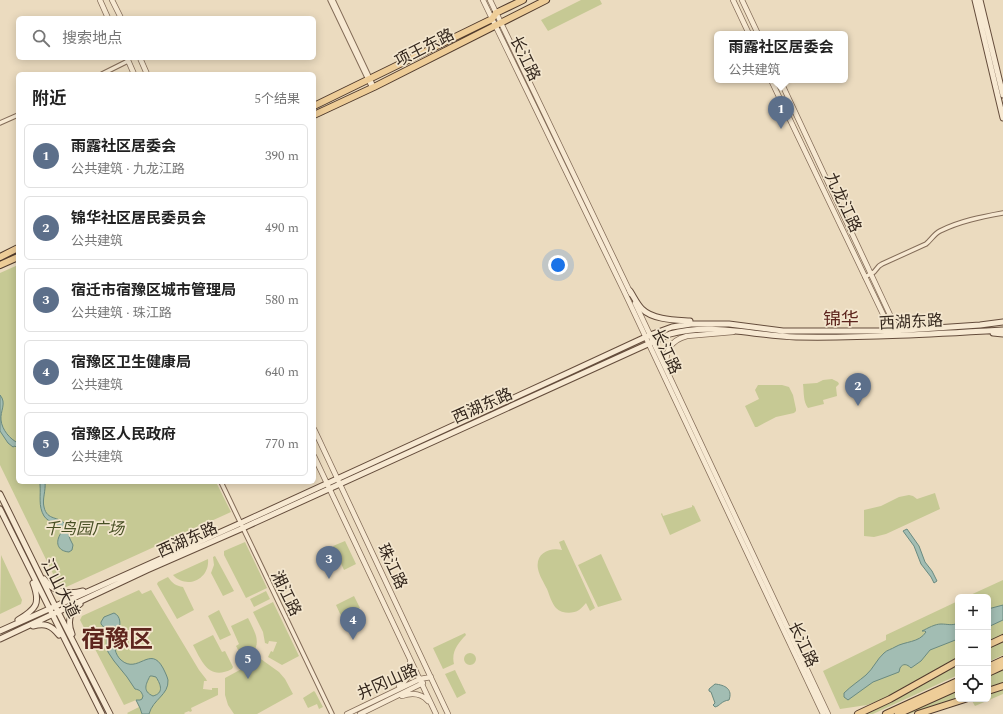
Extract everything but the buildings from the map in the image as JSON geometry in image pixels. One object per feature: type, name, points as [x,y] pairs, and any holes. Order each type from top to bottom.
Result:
[{"type":"main road","name":"项王东路","points":[[316,105],[523,0]]},
{"type":"main road","name":"项王东路","points":[[316,114],[546,0]]},
{"type":"main road","points":[[975,0],[1003,118]]},
{"type":"main road","points":[[980,0],[1003,95]]},
{"type":"main road","points":[[0,257],[16,249]]},
{"type":"main road","points":[[0,266],[16,258]]},
{"type":"main road","points":[[630,291],[642,309],[653,316],[664,319],[729,324]]},
{"type":"main road","name":"西湖东路","points":[[898,333],[1003,322]]},
{"type":"main road","name":"西湖东路","points":[[2,638],[648,336],[672,327],[682,324],[729,324],[770,330],[892,333],[1003,330]]},
{"type":"main road","name":"西湖东路","points":[[338,481],[670,334],[686,330],[726,330],[783,337],[858,337],[892,333]]},
{"type":"main road","points":[[978,331],[1003,334]]},
{"type":"main road","name":"江山大道","points":[[0,494],[110,714]]},
{"type":"main road","name":"江山大道","points":[[0,509],[102,714]]},
{"type":"main road","name":"西湖东路","points":[[1,630],[242,526]]},
{"type":"main road","points":[[1,630],[31,611],[37,602],[36,591],[24,558]]},
{"type":"main road","points":[[34,563],[46,582],[53,588],[61,591],[77,593],[103,585]]},
{"type":"main road","points":[[79,653],[70,629],[70,621],[74,610],[78,605],[92,596]]},
{"type":"main road","points":[[2,638],[43,624],[52,627],[66,643]]},
{"type":"main road","points":[[991,644],[1003,638]]},
{"type":"main road","points":[[990,666],[1003,660]]},
{"type":"main road","points":[[860,713],[890,699],[955,663]]},
{"type":"main road","points":[[991,672],[1003,666]]},
{"type":"main road","points":[[898,712],[955,683]]},
{"type":"main road","points":[[991,690],[1003,686]]},
{"type":"main road","points":[[886,714],[898,712],[955,688]]},
{"type":"main road","points":[[918,714],[956,702]]},
{"type":"street","points":[[100,0],[107,16]]},
{"type":"street","points":[[112,0],[120,16]]},
{"type":"street","points":[[331,0],[373,87]]},
{"type":"street","name":"长江路","points":[[484,0],[494,16],[630,291],[648,336]]},
{"type":"street","name":"长江路","points":[[490,0],[494,16]]},
{"type":"street","points":[[733,0],[748,31]]},
{"type":"street","points":[[742,0],[757,31]]},
{"type":"street","name":"长江路","points":[[498,24],[674,387],[828,714]]},
{"type":"street","points":[[106,72],[128,60],[133,72]]},
{"type":"street","points":[[141,60],[146,72]]},
{"type":"street","name":"九龙江路","points":[[772,83],[892,333]]},
{"type":"street","name":"九龙江路","points":[[781,83],[898,333]]},
{"type":"street","points":[[1,122],[16,116]]},
{"type":"street","points":[[865,277],[874,272],[879,266],[928,242],[938,232],[970,220],[1003,213]]},
{"type":"street","points":[[674,387],[666,359],[669,348],[675,342],[687,336],[740,332]]},
{"type":"street","name":"长江路","points":[[651,342],[823,714]]},
{"type":"street","name":"珠江路","points":[[316,433],[448,714]]},
{"type":"street","name":"珠江路","points":[[316,460],[436,714]]},
{"type":"street","name":"湘江路","points":[[222,484],[332,714]]},
{"type":"street","points":[[380,701],[408,679],[411,666],[407,653]]},
{"type":"street","name":"井冈山路","points":[[347,714],[380,701],[431,677]]},
{"type":"street","points":[[380,701],[408,694],[417,694],[424,696],[432,704]]},
{"type":"street","name":"井冈山路","points":[[360,714],[380,701]]},
{"type":"green space","points":[[581,0],[600,0],[602,4],[548,31],[541,20]]},
{"type":"green space","name":"千鸟园广场","points":[[16,266],[16,484],[217,484],[231,512],[64,588],[58,584],[0,465],[0,273]]},
{"type":"green space","points":[[832,379],[839,384],[836,387],[837,396],[823,400],[824,404],[808,408],[804,400],[803,384],[817,383],[823,380]]},
{"type":"green space","points":[[758,385],[782,385],[789,387],[793,395],[796,411],[794,413],[776,417],[755,427],[745,406],[759,399],[755,390]]},
{"type":"green space","points":[[935,493],[940,509],[886,534],[874,537],[864,536],[864,510],[881,506],[899,497],[909,495],[917,499]]},
{"type":"green space","points":[[692,505],[694,506],[701,521],[670,535],[661,514],[662,513],[663,516],[692,507]]},
{"type":"green space","points":[[564,540],[595,608],[590,611],[586,603],[574,612],[568,613],[558,610],[553,604],[539,574],[538,563],[541,555],[548,550],[562,550],[559,542]]},
{"type":"green space","points":[[345,541],[356,564],[344,570],[333,546]]},
{"type":"green space","points":[[245,542],[267,588],[246,598],[224,555],[224,551]]},
{"type":"green space","points":[[601,554],[622,600],[598,607],[578,565]]},
{"type":"green space","points":[[1,555],[22,600],[21,604],[0,614]]},
{"type":"green space","points":[[215,556],[234,591],[223,596],[211,573],[214,565],[213,557]]},
{"type":"green space","points":[[208,559],[208,566],[205,572],[196,580],[185,582],[173,575]]},
{"type":"green space","points":[[168,577],[174,584],[183,587],[194,610],[177,619],[157,584]]},
{"type":"green space","points":[[1003,580],[1003,635],[991,641],[991,594],[973,594]]},
{"type":"green space","points":[[139,590],[142,594],[151,590],[199,670],[206,679],[207,681],[204,681],[203,689],[212,690],[212,688],[218,688],[218,695],[191,708],[192,711],[184,713],[185,714],[128,714],[127,713],[139,707],[136,700],[124,705],[80,620],[82,616]]},
{"type":"green space","points":[[266,591],[270,599],[254,607],[250,599]]},
{"type":"green space","points":[[354,596],[360,608],[342,618],[336,605]]},
{"type":"green space","points":[[273,602],[299,656],[282,665],[268,657],[271,651],[273,652],[277,642],[269,641],[268,644],[265,643],[263,632],[253,612]]},
{"type":"green space","points":[[955,602],[955,661],[891,696],[867,705],[840,709],[823,671],[886,640],[886,635]]},
{"type":"green space","points":[[219,610],[231,635],[220,640],[208,616]]},
{"type":"green space","points":[[248,618],[257,640],[255,650],[246,661],[244,661],[236,646],[239,644],[231,626]]},
{"type":"green space","points":[[465,633],[466,635],[454,652],[454,664],[443,669],[433,648]]},
{"type":"green space","points":[[213,635],[222,652],[225,651],[233,667],[232,669],[217,673],[207,668],[200,658],[193,645]]},
{"type":"green space","points":[[1003,641],[1003,655],[991,661],[991,646]]},
{"type":"green space","points":[[468,653],[472,653],[476,659],[472,665],[468,665],[464,661],[464,657]]},
{"type":"green space","points":[[258,657],[279,672],[285,679],[293,694],[257,714],[234,714],[228,705],[225,695],[225,678],[249,665]]},
{"type":"green space","points":[[955,666],[955,676],[873,714],[863,714],[893,701]]},
{"type":"green space","points":[[1003,669],[1003,684],[991,688],[991,675]]},
{"type":"green space","points":[[455,670],[466,693],[457,698],[445,674]]},
{"type":"green space","points":[[1003,689],[1003,694],[991,699],[991,694]]},
{"type":"green space","points":[[955,690],[955,699],[909,714],[902,714]]},
{"type":"green space","points":[[314,691],[323,707],[319,709],[317,704],[308,708],[303,698]]},
{"type":"green space","points":[[973,702],[984,702],[975,706]]},
{"type":"shaded area","points":[[0,395],[3,401],[1,417],[2,424],[7,434],[16,442],[16,447],[13,447],[8,443],[0,431]]},
{"type":"shaded area","points":[[40,484],[45,484],[43,501],[44,507],[50,516],[65,524],[73,545],[72,550],[69,552],[62,550],[58,546],[61,530],[57,525],[46,519],[40,505]]},
{"type":"shaded area","points":[[907,529],[919,546],[925,562],[937,581],[934,583],[921,564],[914,546],[903,531]]},
{"type":"shaded area","points":[[1003,605],[1003,620],[991,626],[991,608]]},
{"type":"shaded area","points":[[114,613],[119,618],[120,626],[114,643],[116,652],[121,660],[127,664],[133,664],[148,659],[153,659],[158,661],[165,672],[168,685],[166,690],[154,704],[149,714],[142,714],[136,700],[142,699],[142,693],[135,689],[108,652],[107,631],[101,624],[104,617]],"holes":[[[150,676],[156,677],[160,688],[159,693],[153,696],[146,690],[147,682]]]},
{"type":"shaded area","points":[[939,624],[955,624],[955,640],[930,650],[921,661],[911,668],[907,665],[901,666],[899,672],[873,682],[848,700],[844,697],[844,693],[868,673],[879,658],[887,651],[920,638],[926,632],[922,631],[932,626]]},
{"type":"shaded area","points":[[715,684],[722,685],[727,688],[730,696],[729,700],[724,701],[715,707],[713,705],[715,703],[709,689]]},
{"type":"place","name":"雨露社区居委会","points":[[781,129]]},
{"type":"place","name":"锦华社区居民委员会","points":[[858,406]]},
{"type":"place","name":"宿迁市宿豫区城市管理局","points":[[329,579]]},
{"type":"place","name":"宿豫区卫生健康局","points":[[353,640]]},
{"type":"place","name":"宿豫区人民政府","points":[[248,679]]},
{"type":"district","name":"锦华","points":[[841,319]]},
{"type":"district","name":"宿豫区","points":[[117,639]]}]
